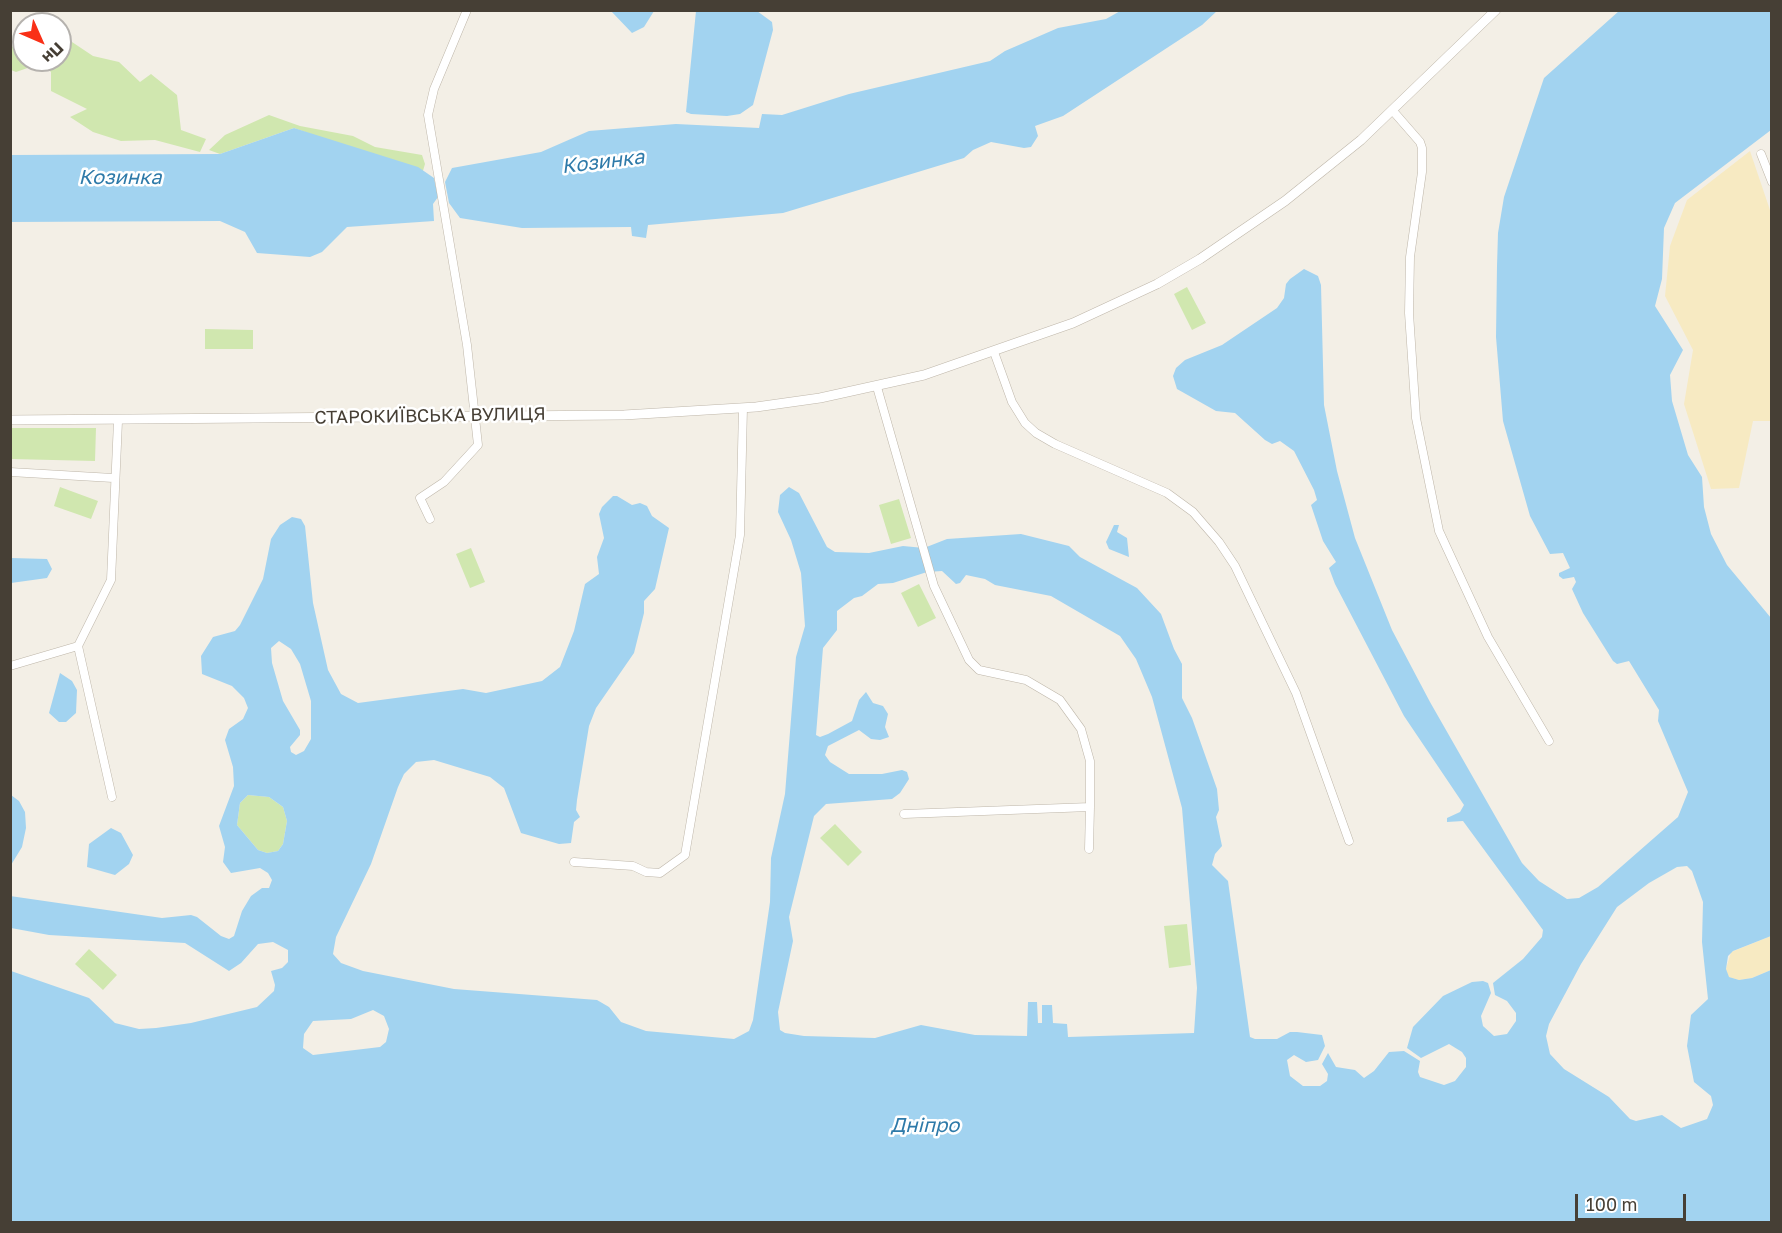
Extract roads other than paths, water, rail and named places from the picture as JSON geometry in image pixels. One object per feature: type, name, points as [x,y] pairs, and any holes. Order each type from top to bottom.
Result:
[{"type":"street","points":[[430,519],[420,498],[444,482],[478,445],[476,415],[446,215],[428,115],[434,90],[467,10]]},
{"type":"street","name":"СТАРОКИЇВСЬКА ВУЛИЦЯ","points":[[10,420],[118,421],[624,415],[743,408],[877,387],[924,375],[994,352],[1101,311],[1157,284],[1200,259],[1307,184],[1393,111],[1496,10]]},
{"type":"street","points":[[1393,111],[1420,142],[1422,148],[1422,172],[1410,257],[1409,313],[1416,417],[1439,531],[1488,637],[1549,741]]},
{"type":"street","points":[[1761,154],[1772,182]]},
{"type":"street","points":[[994,352],[1012,402],[1025,423],[1036,433],[1054,444],[1167,493],[1193,512],[1219,542],[1235,566],[1289,677],[1349,841]]},
{"type":"street","points":[[877,387],[934,586],[975,667],[982,672],[1032,682],[1056,697],[1073,714],[1083,734],[1089,755],[1089,849]]},
{"type":"street","points":[[574,862],[633,866],[646,872],[660,873],[685,855],[740,535],[743,408]]},
{"type":"street","points":[[112,798],[78,646],[111,580],[113,478],[118,421]]},
{"type":"street","points":[[10,472],[113,478]]},
{"type":"street","points":[[10,666],[78,646]]},
{"type":"street","points":[[904,814],[1090,807]]},
{"type":"water","name":"Козинка","points":[[1122,10],[1217,11],[1202,25],[1063,116],[1035,126],[1038,136],[1031,147],[1024,148],[991,142],[973,150],[964,158],[783,213],[648,225],[646,238],[632,236],[631,227],[522,228],[460,218],[449,203],[445,182],[452,168],[541,152],[589,131],[676,124],[759,128],[762,114],[782,115],[849,94],[990,61],[1005,51],[1058,28],[1106,19]]},
{"type":"water","points":[[611,11],[654,11],[644,27],[632,33]]},
{"type":"water","points":[[696,11],[757,11],[772,22],[773,30],[753,105],[740,114],[727,116],[686,112]]},
{"type":"water","name":"Дніпро","points":[[1619,11],[1771,11],[1771,130],[1675,203],[1664,228],[1662,279],[1655,306],[1683,350],[1670,375],[1672,401],[1688,455],[1702,477],[1704,507],[1711,534],[1727,565],[1771,618],[1771,936],[1733,951],[1728,956],[1726,969],[1729,977],[1739,980],[1752,978],[1771,970],[1771,1222],[11,1222],[11,971],[89,998],[115,1023],[139,1029],[191,1023],[257,1007],[274,991],[275,985],[271,971],[282,968],[288,962],[288,950],[273,942],[258,944],[241,963],[229,971],[185,943],[49,935],[11,928],[10,896],[162,918],[191,915],[197,917],[221,936],[229,939],[234,936],[242,911],[251,896],[262,888],[269,888],[272,880],[268,873],[260,868],[231,873],[223,862],[225,847],[219,826],[234,786],[233,767],[225,740],[229,729],[243,719],[248,708],[244,698],[232,686],[202,674],[201,656],[213,637],[235,631],[240,625],[263,579],[271,539],[280,525],[292,517],[301,519],[305,526],[313,603],[328,670],[341,694],[358,703],[463,689],[486,693],[542,681],[560,667],[574,631],[585,584],[599,574],[597,557],[604,538],[599,514],[602,507],[613,496],[632,505],[640,503],[647,506],[652,516],[669,528],[655,589],[644,601],[644,613],[634,653],[596,708],[589,726],[576,810],[580,817],[574,822],[571,843],[559,844],[521,833],[504,788],[490,777],[434,760],[416,762],[404,774],[398,787],[371,864],[336,937],[333,954],[341,963],[363,971],[454,989],[597,1000],[609,1007],[621,1022],[646,1031],[734,1039],[749,1031],[753,1020],[770,902],[771,858],[785,794],[796,657],[805,626],[801,573],[791,540],[778,512],[780,495],[789,487],[799,493],[827,547],[835,552],[869,553],[903,546],[924,548],[947,539],[1021,534],[1069,546],[1080,557],[1137,588],[1161,614],[1182,664],[1182,698],[1192,718],[1217,789],[1219,810],[1216,817],[1222,846],[1215,854],[1212,865],[1228,881],[1250,1037],[1277,1039],[1290,1032],[1322,1035],[1325,1046],[1318,1060],[1306,1062],[1294,1055],[1287,1060],[1290,1076],[1303,1086],[1320,1086],[1327,1081],[1328,1074],[1322,1064],[1328,1053],[1336,1067],[1355,1070],[1364,1078],[1374,1071],[1389,1052],[1404,1051],[1420,1061],[1418,1072],[1420,1077],[1444,1085],[1455,1081],[1466,1067],[1466,1058],[1462,1052],[1449,1044],[1421,1058],[1407,1048],[1413,1027],[1443,996],[1472,982],[1483,981],[1488,983],[1491,993],[1481,1016],[1483,1026],[1494,1036],[1507,1034],[1516,1021],[1516,1013],[1507,1001],[1495,995],[1493,983],[1523,959],[1542,937],[1543,930],[1463,821],[1447,822],[1447,818],[1460,812],[1464,805],[1404,716],[1335,584],[1329,568],[1336,562],[1323,541],[1311,505],[1317,500],[1314,490],[1294,451],[1280,441],[1272,444],[1265,440],[1235,413],[1216,411],[1177,389],[1173,376],[1176,368],[1185,360],[1222,345],[1277,308],[1284,298],[1286,284],[1304,269],[1318,276],[1321,285],[1324,405],[1337,471],[1355,538],[1392,630],[1430,702],[1522,863],[1539,881],[1567,899],[1579,898],[1598,887],[1678,817],[1688,792],[1658,721],[1659,710],[1629,661],[1617,664],[1613,661],[1583,613],[1572,589],[1576,582],[1574,577],[1563,579],[1559,576],[1559,573],[1570,568],[1563,553],[1550,554],[1530,516],[1503,421],[1496,337],[1498,233],[1504,197],[1544,78]],"holes":[[[942,571],[956,584],[960,583],[966,575],[985,579],[995,585],[1051,596],[1120,636],[1136,659],[1152,697],[1182,808],[1197,988],[1194,1033],[1068,1037],[1067,1024],[1053,1023],[1052,1005],[1042,1005],[1042,1023],[1038,1023],[1037,1002],[1028,1002],[1027,1036],[975,1035],[921,1025],[875,1038],[804,1036],[780,1030],[778,1012],[793,941],[789,917],[814,816],[826,804],[892,799],[900,793],[909,779],[907,772],[902,770],[882,774],[849,774],[830,762],[825,755],[828,746],[859,730],[871,739],[880,740],[889,737],[885,727],[888,714],[883,706],[873,703],[866,692],[859,700],[852,721],[828,734],[820,737],[816,735],[823,648],[837,630],[837,611],[854,598],[862,596],[878,584],[893,583],[927,572]],[[279,641],[291,649],[300,664],[311,701],[311,739],[304,751],[296,755],[291,752],[290,747],[300,735],[300,730],[283,701],[272,663],[271,648]],[[248,795],[269,797],[283,807],[287,821],[283,844],[278,851],[267,853],[258,850],[237,825],[240,803]],[[1687,866],[1692,871],[1703,902],[1702,942],[1708,999],[1691,1015],[1687,1046],[1694,1082],[1711,1096],[1713,1105],[1707,1119],[1681,1128],[1662,1115],[1636,1121],[1630,1119],[1609,1097],[1564,1069],[1550,1054],[1546,1036],[1549,1024],[1581,964],[1617,907],[1649,883],[1677,867]],[[373,1010],[384,1016],[389,1029],[386,1042],[380,1047],[313,1055],[303,1048],[304,1034],[313,1021],[351,1019]]]},
{"type":"water","name":"Козинка","points":[[294,128],[418,167],[434,178],[438,197],[433,204],[434,221],[347,227],[322,252],[310,257],[257,253],[245,232],[220,221],[11,222],[10,155],[220,154]]},
{"type":"water","points":[[1114,525],[1119,525],[1117,532],[1127,538],[1129,557],[1109,549],[1106,542]]},
{"type":"water","points":[[11,558],[47,559],[52,569],[47,578],[11,583]]},
{"type":"water","points":[[60,673],[72,681],[77,690],[76,713],[66,722],[59,722],[49,713]]},
{"type":"water","points":[[11,795],[19,801],[25,812],[26,828],[22,847],[11,865]]},
{"type":"water","points":[[111,828],[121,833],[133,855],[129,864],[115,875],[87,867],[89,844]]}]
